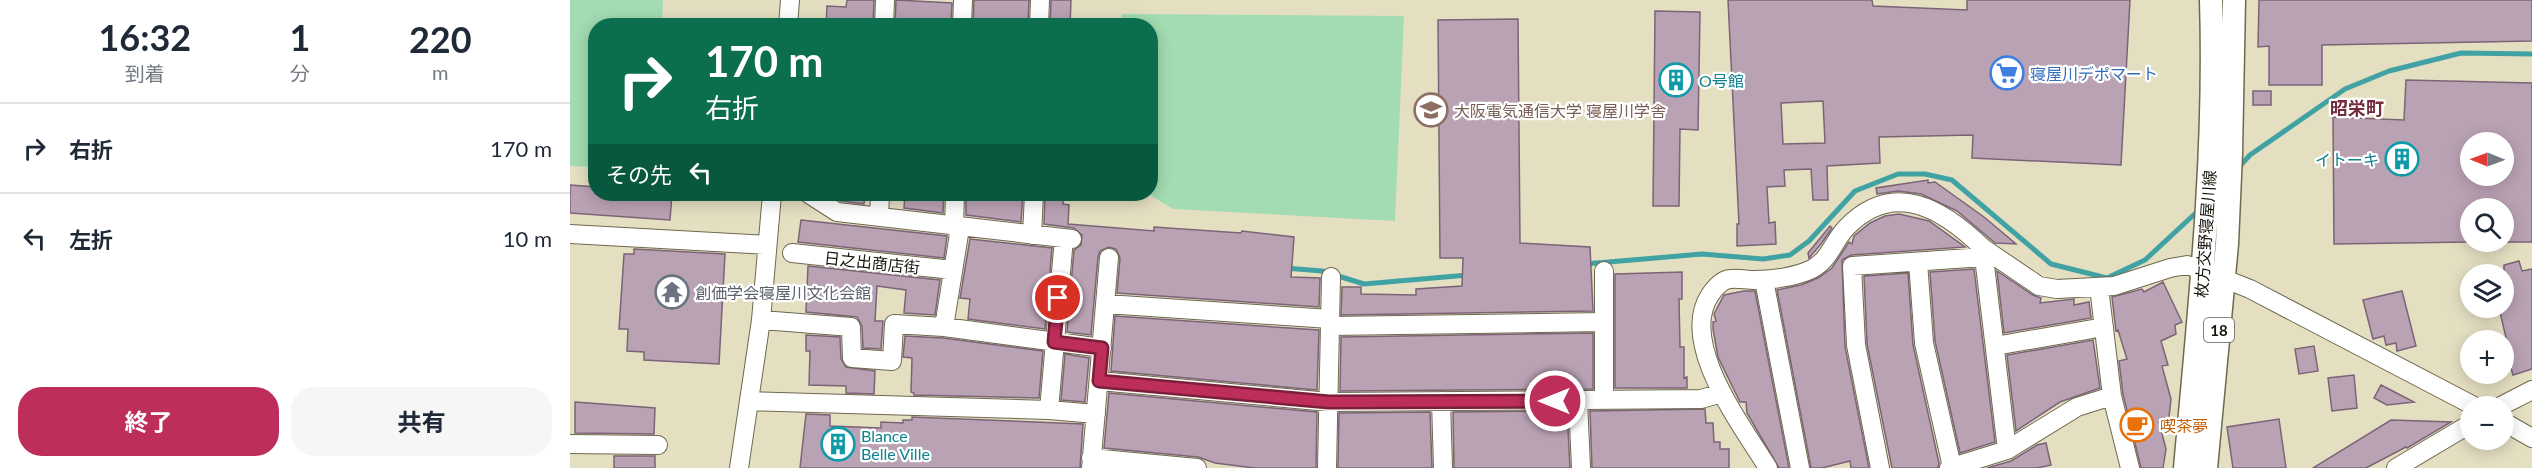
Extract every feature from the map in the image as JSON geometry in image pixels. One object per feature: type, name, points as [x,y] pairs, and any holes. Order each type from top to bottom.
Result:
[{"type":"main road","name":"枚方交野寝屋川線","points":[[2185,468],[2208,214],[2213,57],[2211,0]]},
{"type":"main road","name":"枚方交野寝屋川線","points":[[2206,468],[2224,278],[2231,153],[2234,0]]},
{"type":"street","points":[[789,18],[790,0]]},
{"type":"street","points":[[884,18],[885,0]]},
{"type":"street","points":[[962,18],[963,0]]},
{"type":"street","points":[[1040,0],[1040,18]]},
{"type":"street","points":[[739,468],[761,320],[771,201]]},
{"type":"street","points":[[820,201],[837,212],[958,228],[1068,238],[1054,342],[1049,410]]},
{"type":"street","points":[[879,201],[879,217]]},
{"type":"street","points":[[944,327],[957,248],[956,201]]},
{"type":"street","points":[[1032,235],[1034,201]]},
{"type":"street","points":[[1768,468],[1722,393],[1702,342],[1700,326],[1705,302],[1713,290],[1726,280],[1764,280],[1806,272],[1822,263],[1844,230],[1861,213],[1882,203],[1909,201],[1944,217],[1983,253],[2039,286],[2057,289],[2099,287],[2133,281],[2170,268],[2187,265],[2202,270],[2224,278],[2460,399]]},
{"type":"street","points":[[570,234],[767,245]]},
{"type":"street","name":"日之出商店街","points":[[792,253],[953,270]]},
{"type":"street","points":[[1880,468],[1856,345],[1852,266],[1918,262],[1983,253]]},
{"type":"street","points":[[1983,253],[1995,346],[2000,457]]},
{"type":"street","points":[[1109,258],[1091,463],[1194,468]]},
{"type":"street","points":[[1918,262],[1924,343],[1950,468],[2000,457],[2077,407],[2112,396]]},
{"type":"street","points":[[1604,271],[1604,400]]},
{"type":"street","points":[[1327,468],[1331,277]]},
{"type":"street","points":[[1764,280],[1800,468]]},
{"type":"street","points":[[2099,287],[2112,396],[2130,468]]},
{"type":"street","points":[[1106,304],[1330,323],[1603,322]]},
{"type":"street","points":[[761,320],[851,327],[852,358],[892,361],[894,324],[944,327],[1102,348]]},
{"type":"street","points":[[1995,346],[2104,327]]},
{"type":"street","points":[[1099,381],[1329,402],[1701,399],[1722,393]]},
{"type":"street","points":[[2514,400],[2532,390]]},
{"type":"street","points":[[1578,400],[1581,468]]},
{"type":"street","points":[[1441,401],[1443,468]]},
{"type":"street","points":[[748,405],[1049,410],[1096,414]]},
{"type":"street","points":[[2514,428],[2532,438]]},
{"type":"street","points":[[2396,468],[2417,463],[2460,431]]},
{"type":"street","points":[[570,444],[658,445]]},
{"type":"green space","points":[[570,0],[663,0],[662,18],[588,18],[588,167],[570,166]]},
{"type":"green space","points":[[1122,14],[1404,16],[1395,221],[1173,209],[1158,200],[1158,18],[1122,18]]},
{"type":"building","points":[[847,0],[874,0],[873,18],[826,18],[827,6],[846,7]]},
{"type":"building","points":[[896,0],[952,3],[951,18],[895,18]]},
{"type":"building","points":[[974,0],[1029,0],[1028,18],[973,18]]},
{"type":"building","points":[[1051,0],[1071,0],[1070,18],[1050,18]]},
{"type":"building","points":[[1728,0],[1872,0],[1873,6],[1967,10],[1967,0],[2130,0],[2121,165],[1972,158],[1973,135],[1879,137],[1880,163],[1827,166],[1828,200],[1813,200],[1811,169],[1784,170],[1785,186],[1767,187],[1769,223],[1775,222],[1776,244],[1737,246],[1737,224],[1739,224]],"holes":[[[1823,101],[1825,143],[1783,144],[1781,103]]]},
{"type":"building","points":[[2259,0],[2532,0],[2532,41],[2322,45],[2322,85],[2269,85],[2269,46],[2258,47]]},
{"type":"building","name":"O号館","points":[[1655,11],[1700,12],[1698,130],[1680,129],[1679,206],[1653,206]]},
{"type":"building","points":[[1518,19],[1520,243],[1590,247],[1593,311],[1341,315],[1342,287],[1361,287],[1361,294],[1416,295],[1416,289],[1462,286],[1463,258],[1440,258],[1438,20]]},
{"type":"building","name":"イトーキ","points":[[2406,80],[2532,83],[2532,242],[2514,242],[2514,198],[2460,198],[2460,242],[2334,244],[2333,117],[2404,120]]},
{"type":"building","points":[[2253,91],[2271,91],[2271,105],[2253,105]]},
{"type":"building","points":[[1928,180],[1928,183],[1935,182],[1984,217],[2016,244],[1995,243],[1957,211],[1921,194],[1898,191],[1877,194],[1876,188]]},
{"type":"building","points":[[570,185],[588,186],[588,201],[671,201],[670,220],[570,213]]},
{"type":"building","points":[[841,201],[864,201],[864,204]]},
{"type":"building","points":[[904,201],[944,201],[943,213],[904,208]]},
{"type":"building","points":[[966,201],[1022,201],[1021,222],[966,215]]},
{"type":"building","points":[[1045,201],[1063,201],[1063,204],[1069,205],[1068,224],[1154,231],[1154,227],[1241,233],[1242,231],[1294,237],[1291,277],[1320,278],[1319,307],[1117,293],[1120,258],[1116,249],[1109,247],[1100,251],[1098,257],[1091,335],[1067,332],[1074,250],[1081,245],[1082,235],[1074,228],[1044,224]]},
{"type":"building","points":[[1899,214],[1929,221],[1965,247],[1851,255],[1842,260],[1845,347],[1869,468],[1851,468],[1850,461],[1822,468],[1811,468],[1777,290],[1801,285],[1818,278],[1832,268],[1849,242],[1852,244],[1854,236],[1870,223],[1885,216]]},
{"type":"building","points":[[801,220],[947,236],[944,258],[798,242]]},
{"type":"building","points":[[1830,226],[1832,228],[1809,258],[1808,253]]},
{"type":"building","points":[[970,239],[1052,248],[1045,329],[968,319],[970,299],[960,298]]},
{"type":"building","name":"創価学会寝屋川文化会館","points":[[634,249],[725,254],[719,364],[644,360],[644,352],[627,351],[628,329],[619,329],[624,254],[634,254]]},
{"type":"building","points":[[2519,261],[2522,271],[2532,269],[2532,369],[2514,375],[2514,330],[2504,330],[2501,318],[2514,318],[2514,264],[2508,264]]},
{"type":"building","points":[[808,266],[940,280],[935,315],[904,313],[906,290],[877,286],[875,321],[883,321],[881,349],[863,348],[862,326],[857,317],[806,312]]},
{"type":"building","points":[[1974,269],[1995,442],[1960,453],[1935,341],[1930,272]]},
{"type":"building","points":[[1997,271],[2041,298],[2040,303],[2074,299],[2074,305],[2089,302],[2091,318],[2004,333]]},
{"type":"building","points":[[1682,272],[1682,299],[1679,299],[1680,347],[1684,347],[1684,378],[1687,377],[1687,388],[1615,388],[1615,274]]},
{"type":"building","points":[[1908,273],[1913,345],[1939,463],[1938,468],[1892,468],[1867,344],[1864,276]]},
{"type":"building","points":[[2163,282],[2182,322],[2175,325],[2176,334],[2161,341],[2168,365],[2162,366],[2171,399],[2169,417],[2159,422],[2166,449],[2163,468],[2141,468],[2123,394],[2119,361],[2127,359],[2118,330],[2116,331],[2112,297],[2142,289],[2144,292]]},
{"type":"building","points":[[1755,291],[1789,468],[1779,468],[1747,413],[1746,402],[1740,402],[1718,357],[1713,329],[1713,322],[1716,321],[1714,314],[1724,295]]},
{"type":"building","points":[[2402,291],[2416,346],[2397,351],[2396,343],[2386,345],[2384,336],[2373,339],[2363,300]]},
{"type":"building","points":[[1115,316],[1319,330],[1317,390],[1111,371]]},
{"type":"building","points":[[1593,333],[1593,389],[1340,391],[1341,337]]},
{"type":"building","points":[[806,335],[840,337],[841,359],[846,367],[875,371],[874,394],[846,393],[846,386],[809,385],[810,351],[806,351]]},
{"type":"building","points":[[905,336],[943,338],[1043,351],[1039,398],[914,395],[911,392],[912,358],[903,357]]},
{"type":"building","points":[[2093,340],[2100,388],[2060,402],[2016,431],[2007,355]]},
{"type":"building","points":[[2314,346],[2318,371],[2299,374],[2295,349]]},
{"type":"building","points":[[1065,354],[1089,358],[1085,402],[1061,400]]},
{"type":"building","points":[[2354,375],[2357,408],[2332,411],[2328,378]]},
{"type":"building","points":[[2381,385],[2414,402],[2387,405],[2374,398]]},
{"type":"building","points":[[1109,393],[1317,412],[1316,468],[1254,468],[1215,463],[1198,457],[1104,448]]},
{"type":"building","points":[[575,402],[655,408],[654,434],[575,433]]},
{"type":"building","points":[[1705,409],[1706,423],[1713,423],[1714,442],[1720,442],[1720,449],[1729,449],[1729,468],[1592,468],[1590,411]]},
{"type":"building","points":[[1567,411],[1570,468],[1454,468],[1453,412]]},
{"type":"building","points":[[1430,412],[1432,468],[1338,468],[1339,413]]},
{"type":"building","points":[[806,414],[830,415],[830,426],[881,428],[881,422],[903,423],[903,420],[912,420],[912,417],[1083,424],[1080,468],[800,468]]},
{"type":"building","points":[[2279,419],[2286,468],[2233,468],[2227,427]]},
{"type":"building","points":[[2391,420],[2451,422],[2407,448],[2366,468],[2313,468]]},
{"type":"building","points":[[2046,443],[2051,465],[2037,468],[1987,468],[2011,461],[2037,445]]},
{"type":"building","points":[[614,456],[655,456],[655,468],[614,468]]},
{"type":"waterway","points":[[2238,168],[2250,155],[2345,89],[2389,71],[2461,53],[2532,54]]},
{"type":"waterway","points":[[1585,264],[1702,254],[1763,259],[1790,255],[1809,241],[1855,191],[1898,174],[1925,174],[1952,180],[2051,264],[2107,278],[2145,260],[2199,210]]},
{"type":"waterway","points":[[1285,268],[1322,271],[1364,284],[1468,275]]},
{"type":"place","name":"寝屋川デポマート","points":[[2007,73]]},
{"type":"place","name":"O号館","points":[[1676,80]]},
{"type":"place","name":"大阪電気通信大学 寝屋川学舎","points":[[1431,110]]},
{"type":"place","name":"イトーキ","points":[[2402,159]]},
{"type":"place","name":"創価学会寝屋川文化会館","points":[[672,292]]},
{"type":"place","name":"喫茶夢","points":[[2137,425]]},
{"type":"place","name":"Blance Belle Ville","points":[[838,444]]},
{"type":"district","name":"昭栄町","points":[[2357,108]]},
{"type":"route","points":[[1058,298],[1054,342],[1102,348],[1099,381],[1329,402],[1555,401]]}]
